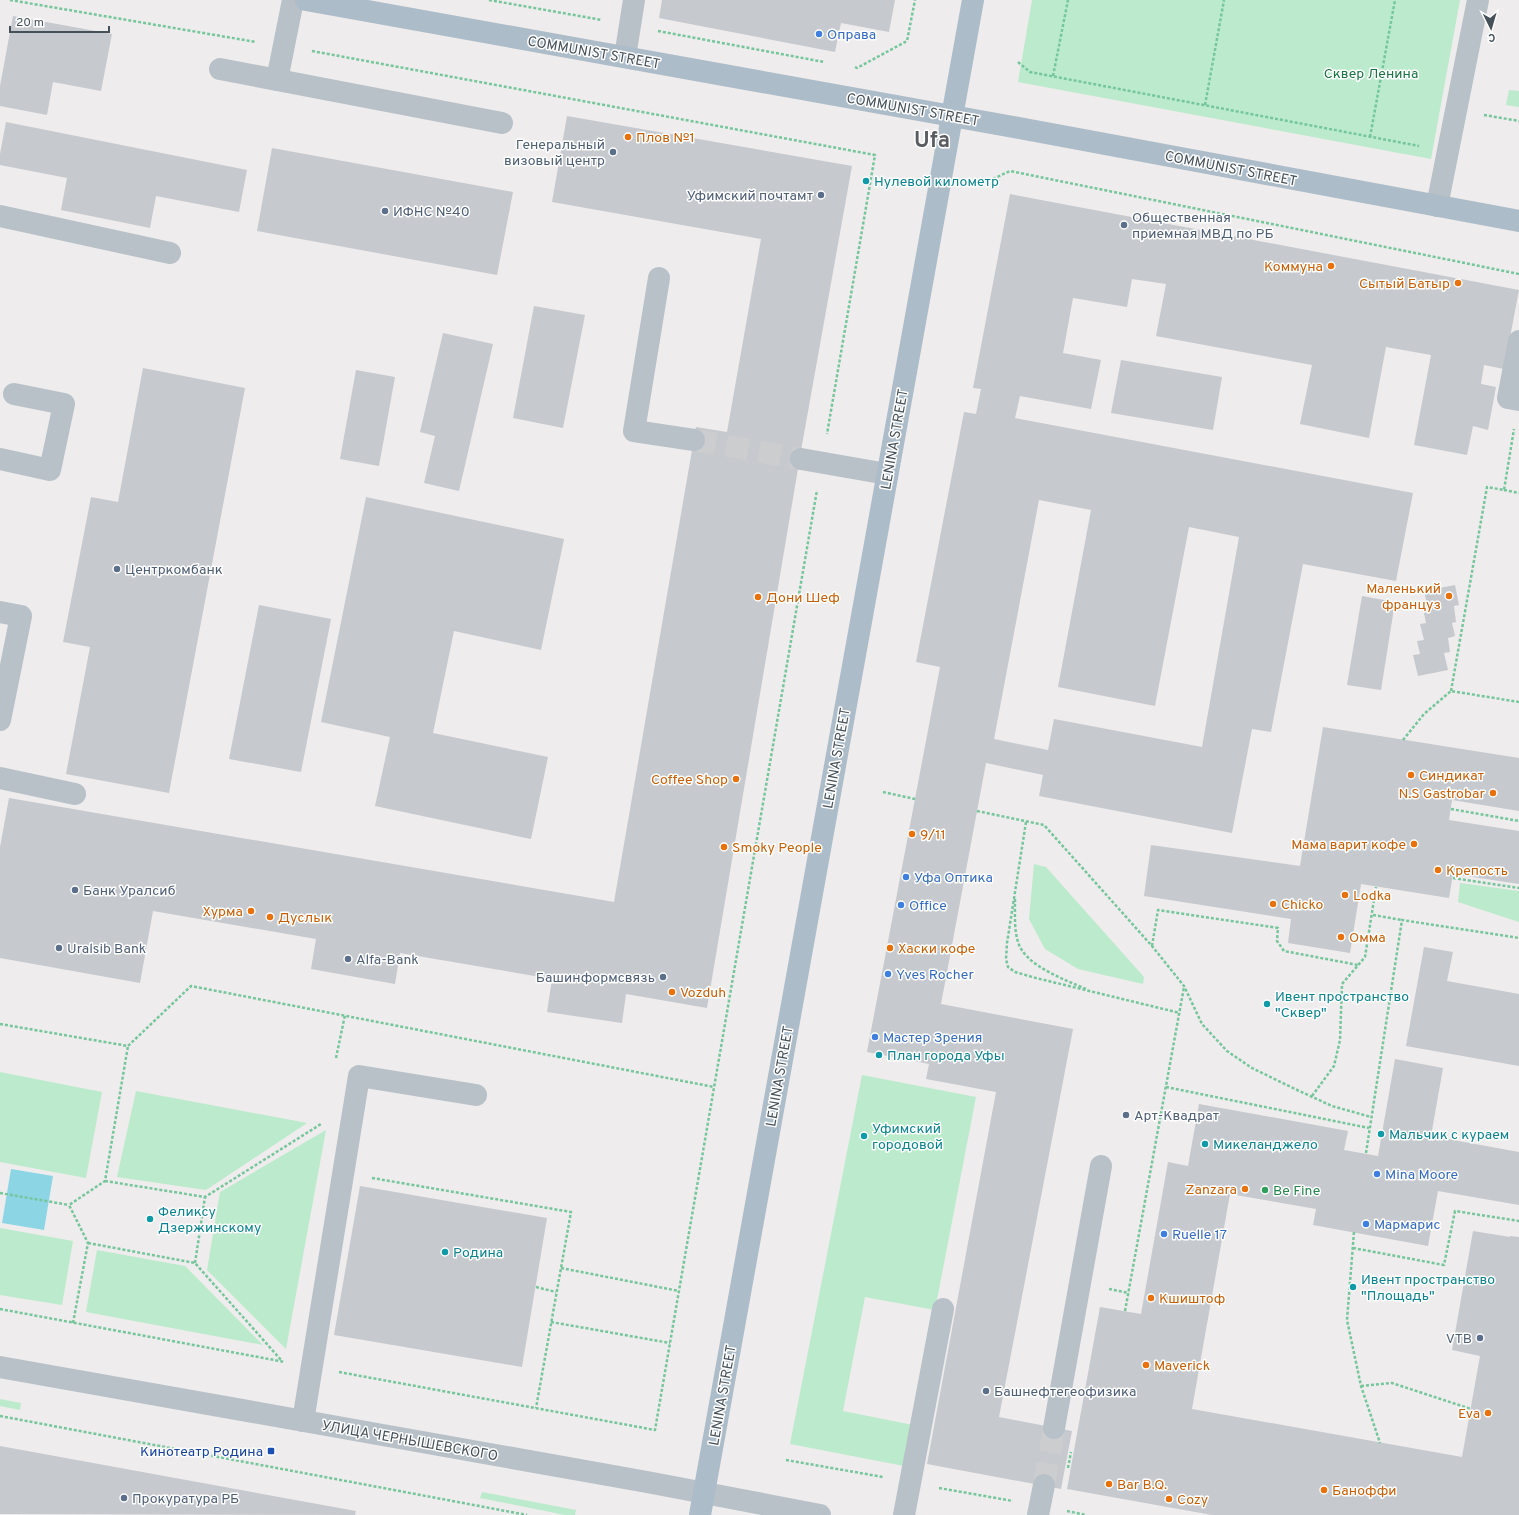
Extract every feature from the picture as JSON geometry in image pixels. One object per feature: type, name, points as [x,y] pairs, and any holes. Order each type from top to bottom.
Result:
[{"type":"main road","name":"COMMUNIST STREET","points":[[306,0],[952,116],[1519,221]]},
{"type":"main road","name":"LENINA STREET","points":[[700,1515],[972,0]]},
{"type":"street","points":[[277,80],[293,0]]},
{"type":"street","points":[[625,57],[634,0]]},
{"type":"street","points":[[1437,206],[1478,0]]},
{"type":"street","points":[[220,69],[502,123]]},
{"type":"street","points":[[0,216],[170,253]]},
{"type":"street","points":[[659,278],[634,431],[694,440]]},
{"type":"street","points":[[1519,341],[1508,398],[1519,400]]},
{"type":"street","points":[[0,459],[50,470],[64,404],[14,394]]},
{"type":"street","points":[[811,461],[887,474]]},
{"type":"street","points":[[0,612],[22,616],[0,720]]},
{"type":"street","points":[[0,779],[75,794]]},
{"type":"street","points":[[303,1421],[359,1076],[476,1095]]},
{"type":"street","points":[[1054,1428],[1101,1166]]},
{"type":"street","points":[[904,1515],[943,1309]]},
{"type":"street","name":"УЛИЦА ЧЕРНЫШЕВСКОГО","points":[[0,1367],[820,1515]]},
{"type":"street","points":[[1038,1515],[1044,1485]]},
{"type":"path","points":[[10,0],[284,46],[875,155],[811,461],[714,1087],[655,1430]]},
{"type":"path","points":[[488,0],[826,62]]},
{"type":"path","points":[[850,66],[857,68],[907,42],[915,0]]},
{"type":"path","points":[[1054,76],[1068,0]]},
{"type":"path","points":[[1205,105],[1224,0]]},
{"type":"path","points":[[1370,137],[1395,0]]},
{"type":"path","points":[[1018,62],[1030,72],[1448,151]]},
{"type":"path","points":[[993,180],[1010,171],[1519,274]]},
{"type":"path","points":[[1504,490],[1515,423]]},
{"type":"path","points":[[1403,740],[1424,714],[1451,691],[1487,487],[1519,493]]},
{"type":"path","points":[[1451,691],[1519,702]]},
{"type":"path","points":[[883,792],[915,798]]},
{"type":"path","points":[[1451,809],[1519,821]]},
{"type":"path","points":[[977,811],[1044,825],[1152,946],[1184,986],[1202,1024],[1227,1051],[1252,1068],[1332,1106],[1371,1117]]},
{"type":"path","points":[[1026,822],[1007,943],[1006,959],[1008,968],[1015,972],[1180,1013]]},
{"type":"path","points":[[1453,878],[1519,888]]},
{"type":"path","points":[[1312,1096],[1334,1066],[1340,1040],[1342,984],[1365,957],[1373,914],[1376,887]]},
{"type":"path","points":[[1015,892],[1015,919],[1018,943],[1025,955],[1051,974],[1092,992]]},
{"type":"path","points":[[1152,946],[1158,910],[1278,928],[1277,941],[1284,950],[1358,965]]},
{"type":"path","points":[[1373,914],[1402,920],[1519,938]]},
{"type":"path","points":[[1366,1153],[1402,920]]},
{"type":"path","points":[[104,1181],[128,1046],[191,986],[714,1087]]},
{"type":"path","points":[[1125,1312],[1184,986]]},
{"type":"path","points":[[336,1061],[345,1015]]},
{"type":"path","points":[[0,1024],[128,1046]]},
{"type":"path","points":[[1166,1087],[1369,1128]]},
{"type":"path","points":[[0,1193],[70,1205],[104,1181],[205,1197],[323,1123]]},
{"type":"path","points":[[343,1173],[571,1212],[536,1408]]},
{"type":"path","points":[[195,1263],[205,1197]]},
{"type":"path","points":[[70,1205],[88,1243],[73,1323]]},
{"type":"path","points":[[1353,1248],[1444,1265],[1455,1211],[1519,1221]]},
{"type":"path","points":[[1354,1232],[1348,1320],[1360,1386],[1380,1443]]},
{"type":"path","points":[[88,1243],[195,1263],[282,1361]]},
{"type":"path","points":[[561,1268],[679,1291]]},
{"type":"path","points":[[536,1287],[556,1292]]},
{"type":"path","points":[[551,1322],[670,1343]]},
{"type":"path","points":[[1360,1386],[1392,1383],[1471,1409]]},
{"type":"path","points":[[0,1416],[527,1515]]},
{"type":"path","points":[[1067,1472],[1071,1450]]},
{"type":"green space","name":"Сквер Ленина","points":[[1032,0],[1460,0],[1431,159],[1018,82]]},
{"type":"green space","points":[[1509,90],[1519,91],[1519,107],[1506,105]]},
{"type":"green space","points":[[1034,864],[1046,867],[1144,977],[1143,984],[1078,969],[1045,949],[1029,919]]},
{"type":"green space","points":[[1460,883],[1519,891],[1519,922],[1458,902]]},
{"type":"green space","points":[[0,1072],[102,1092],[86,1178],[0,1162]]},
{"type":"green space","points":[[862,1075],[976,1097],[935,1310],[865,1297],[843,1411],[913,1425],[904,1466],[790,1444]]},
{"type":"green space","points":[[136,1091],[307,1123],[206,1190],[117,1177]]},
{"type":"green space","points":[[326,1130],[286,1349],[207,1270],[220,1192]]},
{"type":"green space","points":[[0,1228],[73,1241],[62,1305],[0,1295]]},
{"type":"green space","points":[[97,1250],[185,1266],[263,1345],[86,1312]]},
{"type":"green space","points":[[0,1399],[21,1403],[20,1410],[0,1406]]},
{"type":"green space","points":[[482,1492],[576,1510],[575,1515],[565,1515],[480,1498]]},
{"type":"water","points":[[11,1169],[53,1176],[44,1230],[2,1223]]},
{"type":"building","points":[[662,0],[895,0],[889,32],[841,23],[835,52],[659,18]]},
{"type":"building","points":[[13,16],[112,34],[101,91],[53,82],[47,115],[0,106],[0,86]]},
{"type":"building","points":[[567,116],[852,166],[802,445],[707,1008],[626,994],[622,1023],[547,1012],[552,979],[400,953],[395,984],[311,969],[316,939],[153,911],[140,983],[0,958],[0,847],[9,798],[614,902],[696,427],[727,432],[761,239],[552,202]]},
{"type":"building","points":[[6,122],[247,170],[239,212],[156,196],[150,228],[61,210],[67,178],[0,165],[0,154]]},
{"type":"building","name":"ИФНС №40","points":[[272,148],[513,192],[497,275],[257,231]]},
{"type":"building","points":[[1010,194],[1519,290],[1504,369],[1484,365],[1481,384],[1496,387],[1488,430],[1473,426],[1467,455],[1414,445],[1431,355],[1386,347],[1369,438],[1300,424],[1312,365],[1156,336],[1166,284],[1132,279],[1127,307],[1073,298],[1063,353],[1101,360],[1091,409],[1020,396],[1015,418],[1413,493],[1396,581],[1303,564],[1271,732],[1252,729],[1232,833],[1039,796],[1043,775],[986,763],[941,1004],[1073,1029],[999,1417],[1072,1431],[1061,1489],[927,1464],[996,1092],[926,1079],[929,1064],[867,1052],[940,667],[916,662],[964,412],[976,414],[981,389],[973,388]],"holes":[[[1039,500],[1091,510],[1058,687],[1155,706],[1189,527],[1239,537],[1202,747],[1054,719],[1048,750],[994,739]]]},
{"type":"building","points":[[534,306],[585,315],[563,428],[513,418]]},
{"type":"building","points":[[443,333],[493,344],[459,491],[424,483],[435,436],[420,432]]},
{"type":"building","points":[[1121,360],[1222,377],[1213,430],[1111,413]]},
{"type":"building","points":[[143,368],[245,388],[169,793],[66,774],[90,647],[63,642],[91,497],[118,502]]},
{"type":"building","points":[[356,370],[395,377],[379,466],[340,459]]},
{"type":"building","points":[[366,497],[564,539],[541,650],[454,631],[433,733],[548,757],[531,839],[375,806],[390,737],[321,722]]},
{"type":"building","points":[[1455,585],[1459,605],[1454,606],[1456,622],[1452,623],[1455,636],[1448,638],[1450,652],[1444,653],[1448,670],[1418,676],[1413,655],[1420,654],[1417,641],[1424,640],[1420,624],[1426,623],[1423,608],[1428,608],[1424,591]]},
{"type":"building","points":[[1362,596],[1395,602],[1381,690],[1347,685]]},
{"type":"building","points":[[259,605],[331,619],[301,772],[229,759]]},
{"type":"building","points":[[1323,727],[1519,758],[1519,811],[1452,800],[1449,820],[1519,831],[1519,884],[1453,874],[1449,898],[1361,884],[1350,953],[1288,943],[1291,919],[1144,896],[1151,845],[1300,866]]},
{"type":"building","points":[[1424,947],[1453,952],[1447,981],[1519,994],[1519,1066],[1406,1046]]},
{"type":"building","points":[[1395,1059],[1443,1068],[1431,1136],[1519,1152],[1519,1205],[1438,1191],[1428,1246],[1313,1225],[1316,1209],[1230,1194],[1192,1409],[1462,1457],[1480,1356],[1452,1350],[1473,1231],[1519,1237],[1519,1515],[1212,1515],[1067,1489],[1100,1307],[1141,1314],[1168,1162],[1188,1166],[1199,1104],[1348,1131],[1344,1150],[1378,1156]]},
{"type":"building","name":"Родина","points":[[360,1186],[547,1218],[522,1367],[334,1335]]},
{"type":"building","points":[[0,1446],[356,1511],[355,1515],[0,1514]]},
{"type":"tunnel","points":[[694,440],[801,459]]},
{"type":"tunnel","points":[[1044,1485],[1054,1428]]},
{"type":"place","name":"Оправа","points":[[819,34]]},
{"type":"place","name":"Плов №1","points":[[628,137]]},
{"type":"place","name":"Генеральный визовый центр","points":[[613,152]]},
{"type":"place","name":"Нулевой километр","points":[[866,181]]},
{"type":"place","name":"Уфимский почтамт","points":[[821,195]]},
{"type":"place","name":"ИФНС №40","points":[[385,211]]},
{"type":"place","name":"Общественная приемная МВД по РБ","points":[[1124,225]]},
{"type":"place","name":"Коммуна","points":[[1331,266]]},
{"type":"place","name":"Сытый Батыр","points":[[1458,283]]},
{"type":"place","name":"Центркомбанк","points":[[117,569]]},
{"type":"place","name":"Маленький француз","points":[[1449,596]]},
{"type":"place","name":"Дони Шеф","points":[[758,597]]},
{"type":"place","name":"Синдикат","points":[[1411,775]]},
{"type":"place","name":"Coffee Shop","points":[[736,779]]},
{"type":"place","name":"N.S Gastrobar","points":[[1493,793]]},
{"type":"place","name":"9/11","points":[[912,834]]},
{"type":"place","name":"Мама варит кофе","points":[[1414,844]]},
{"type":"place","name":"Smoky People","points":[[724,847]]},
{"type":"place","name":"Крепость","points":[[1438,870]]},
{"type":"place","name":"Уфа Оптика","points":[[906,877]]},
{"type":"place","name":"Банк Уралсиб","points":[[75,890]]},
{"type":"place","name":"Lodka","points":[[1345,895]]},
{"type":"place","name":"Chicko","points":[[1273,904]]},
{"type":"place","name":"Office","points":[[901,905]]},
{"type":"place","name":"Хурма","points":[[251,911]]},
{"type":"place","name":"Дуслык","points":[[270,917]]},
{"type":"place","name":"Омма","points":[[1341,937]]},
{"type":"place","name":"Uralsib Bank","points":[[59,948]]},
{"type":"place","name":"Хаски кофе","points":[[890,948]]},
{"type":"place","name":"Alfa-Bank","points":[[348,959]]},
{"type":"place","name":"Yves Rocher","points":[[888,974]]},
{"type":"place","name":"Башинформсвязь","points":[[663,977]]},
{"type":"place","name":"Vozduh","points":[[672,992]]},
{"type":"place","name":"Ивент пространство \"Сквер\"","points":[[1267,1004]]},
{"type":"place","name":"Мастер Зрения","points":[[875,1037]]},
{"type":"place","name":"План города Уфы","points":[[879,1055]]},
{"type":"place","name":"Арт-Квадрат","points":[[1126,1115]]},
{"type":"place","name":"Мальчик с кураем","points":[[1381,1134]]},
{"type":"place","name":"Уфимский городовой","points":[[864,1136]]},
{"type":"place","name":"Микеланджело","points":[[1205,1144]]},
{"type":"place","name":"Mina Moore","points":[[1377,1174]]},
{"type":"place","name":"Zanzara","points":[[1245,1189]]},
{"type":"place","name":"Be Fine","points":[[1265,1190]]},
{"type":"place","name":"Феликсу Дзержинскому","points":[[150,1219]]},
{"type":"place","name":"Мармарис","points":[[1366,1224]]},
{"type":"place","name":"Ruelle 17","points":[[1164,1234]]},
{"type":"place","name":"Родина","points":[[445,1252]]},
{"type":"place","name":"Ивент пространство \"Площадь\"","points":[[1353,1287]]},
{"type":"place","name":"Кшиштоф","points":[[1151,1298]]},
{"type":"place","name":"VTB","points":[[1480,1338]]},
{"type":"place","name":"Maverick","points":[[1146,1365]]},
{"type":"place","name":"Башнефтегеофизика","points":[[986,1391]]},
{"type":"place","name":"Eva","points":[[1488,1413]]},
{"type":"place","name":"Кинотеатр Родина","points":[[271,1451]]},
{"type":"place","name":"Bar B.Q.","points":[[1109,1484]]},
{"type":"place","name":"Баноффи","points":[[1324,1490]]},
{"type":"place","name":"Прокуратура РБ","points":[[124,1498]]},
{"type":"place","name":"Cozy","points":[[1169,1499]]},
{"type":"district","name":"Ufa","points":[[932,139]]}]
